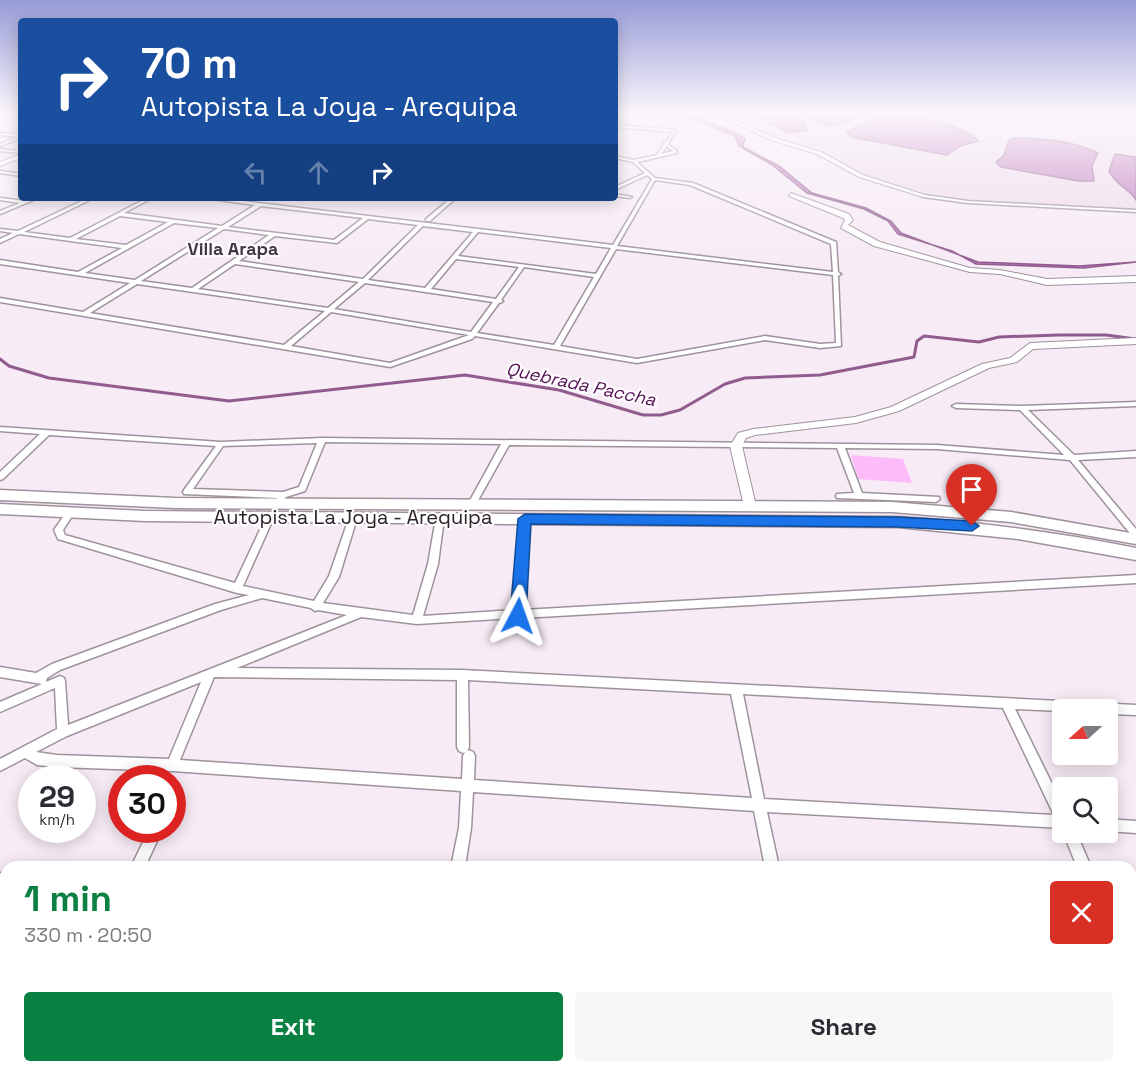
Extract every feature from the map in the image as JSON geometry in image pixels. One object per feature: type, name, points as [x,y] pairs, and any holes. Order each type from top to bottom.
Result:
[{"type":"main road","name":"Autopista La Joya - Arequipa","points":[[0,495],[124,501],[280,499],[472,504],[892,507],[1011,517],[1136,537]]},
{"type":"main road","name":"Autopista La Joya - Arequipa","points":[[0,509],[70,513],[270,517],[898,522],[972,526],[1051,537],[1136,554]]},
{"type":"street","points":[[0,262],[329,310],[637,361],[765,338],[820,346],[839,345],[838,274],[834,243],[691,184],[654,179],[639,165]]},
{"type":"street","points":[[843,165],[868,178],[925,196],[968,202],[1136,211]]},
{"type":"street","points":[[0,172],[18,175]]},
{"type":"street","points":[[618,188],[648,173]]},
{"type":"street","points":[[556,348],[595,275],[617,245],[654,179]]},
{"type":"street","points":[[618,195],[630,197]]},
{"type":"street","points":[[791,195],[813,201],[849,218],[844,226],[877,244],[963,268],[1000,272],[1047,282],[1136,279]]},
{"type":"street","points":[[0,199],[26,202]]},
{"type":"street","points":[[0,241],[86,201]]},
{"type":"street","points":[[69,240],[144,201]]},
{"type":"street","points":[[227,201],[366,218],[532,232]]},
{"type":"street","points":[[84,314],[222,228],[271,201],[477,231],[617,245],[838,274]]},
{"type":"street","points":[[286,347],[365,280],[425,222],[450,201]]},
{"type":"street","points":[[0,213],[26,202]]},
{"type":"street","points":[[118,214],[335,242],[366,218]]},
{"type":"street","points":[[80,273],[173,221]]},
{"type":"street","points":[[0,230],[128,247]]},
{"type":"street","points":[[427,290],[477,231]]},
{"type":"street","points":[[192,291],[274,234]]},
{"type":"street","points":[[456,257],[595,275]]},
{"type":"street","points":[[234,262],[500,301]]},
{"type":"street","points":[[0,300],[42,305],[390,365],[472,335],[500,301],[522,267]]},
{"type":"street","points":[[750,506],[736,446],[742,436],[753,432],[856,420],[895,409],[986,366],[1012,360],[1030,346],[1136,341]]},
{"type":"street","points":[[956,406],[1022,408],[1136,404]]},
{"type":"street","points":[[1022,408],[1072,458],[1136,537]]},
{"type":"street","points":[[0,429],[221,444],[322,440],[505,444],[937,447],[1072,458],[1136,454]]},
{"type":"street","points":[[0,477],[46,433]]},
{"type":"street","points":[[221,444],[187,492],[280,499],[302,489],[322,440]]},
{"type":"street","points":[[472,504],[505,444]]},
{"type":"street","points":[[840,446],[859,496]]},
{"type":"street","points":[[840,496],[936,499]]},
{"type":"street","points":[[70,513],[58,530],[61,537],[237,590],[315,608],[358,615],[417,620],[1136,579]]},
{"type":"street","points":[[237,590],[270,517]]},
{"type":"street","points":[[315,608],[334,577],[353,518]]},
{"type":"street","points":[[417,620],[433,564],[440,518]]},
{"type":"street","points":[[518,616],[525,519]]},
{"type":"street","points":[[39,678],[56,667],[219,607],[260,595]]},
{"type":"street","points":[[0,765],[63,732],[144,702],[211,672],[358,615]]},
{"type":"street","points":[[0,672],[60,681]]},
{"type":"street","points":[[211,672],[462,675],[1136,710]]},
{"type":"street","points":[[26,752],[37,759],[172,765],[211,672]]},
{"type":"street","points":[[459,861],[468,786],[462,675]]},
{"type":"street","points":[[60,681],[63,732]]},
{"type":"street","points":[[0,707],[60,681]]},
{"type":"street","points":[[736,689],[771,861]]},
{"type":"street","points":[[1007,704],[1052,799]]},
{"type":"street","points":[[186,766],[760,805],[1052,820]]},
{"type":"street","points":[[1118,826],[1136,827]]},
{"type":"street","points":[[141,861],[150,843]]},
{"type":"street","points":[[1073,843],[1081,861]]},
{"type":"shaded area","points":[[772,165],[779,166],[812,193],[866,208],[891,221],[901,233],[932,245],[898,234],[888,221],[864,209],[807,193]]},
{"type":"shaded area","points":[[845,165],[1136,165],[1136,210],[975,200],[916,193],[869,178]]},
{"type":"shaded area","points":[[999,165],[1092,165],[1094,181],[1078,181]]},
{"type":"shaded area","points":[[1111,165],[1136,165],[1136,200],[1115,180],[1109,171]]},
{"type":"shaded area","points":[[959,255],[978,262],[1079,266],[1136,262],[1084,268],[976,264]]},
{"type":"shaded area","points":[[851,455],[903,459],[912,483],[858,479]]},
{"type":"waterway","name":"Quebrada Paccha","points":[[0,359],[9,366],[49,378],[229,401],[465,375],[559,390],[643,415],[661,415],[680,410],[725,384],[745,378],[820,375],[914,357],[917,341],[924,336],[979,342],[999,337],[1058,335],[1106,335],[1136,339]]},
{"type":"district","name":"Villa Arapa","points":[[233,248]]},
{"type":"route","points":[[518,616],[525,519],[898,522],[972,526]]}]
